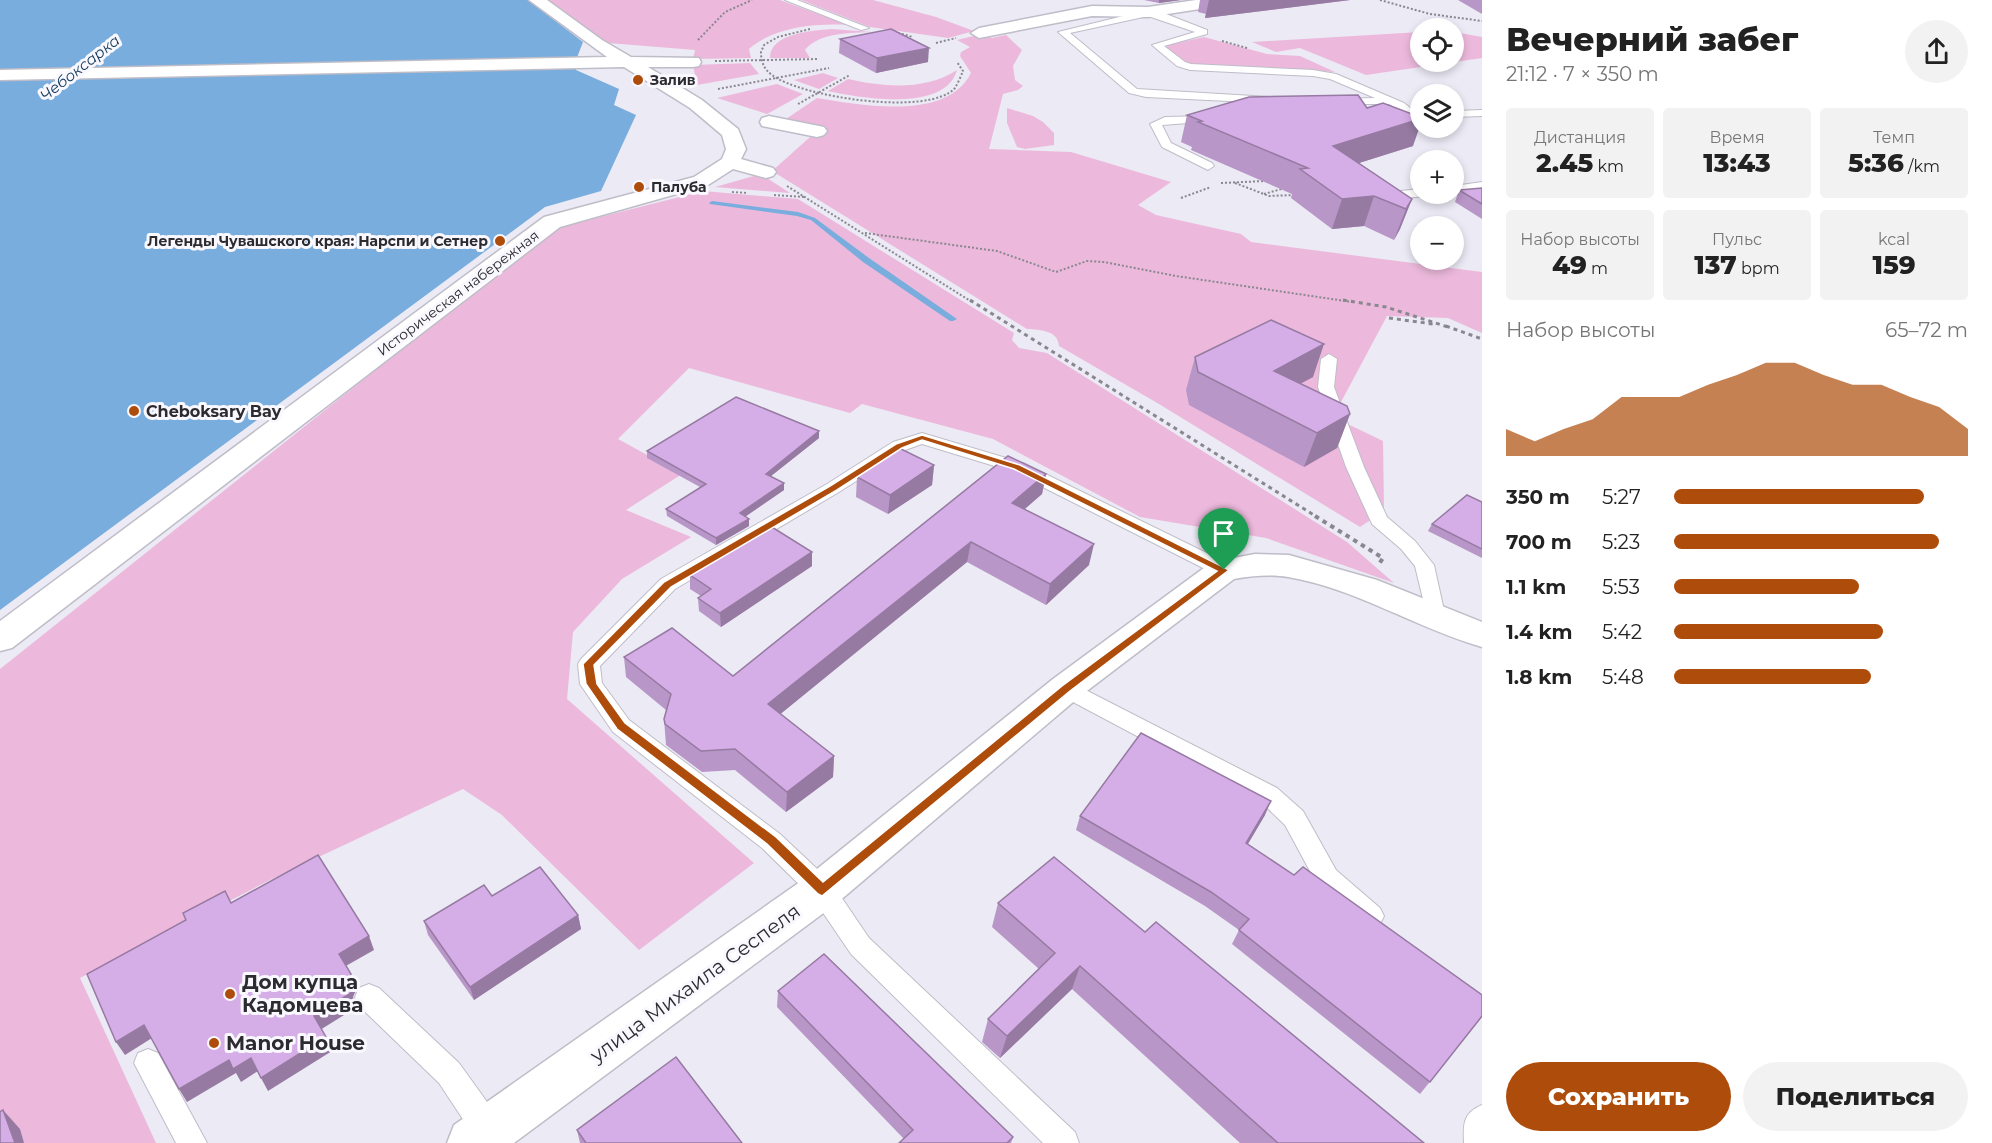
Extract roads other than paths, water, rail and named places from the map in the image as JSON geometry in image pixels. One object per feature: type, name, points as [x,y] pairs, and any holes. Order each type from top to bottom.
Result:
[{"type":"street","points":[[537,0],[596,43],[696,104],[731,133],[736,150],[730,162],[766,172]]},
{"type":"street","points":[[978,33],[1092,11],[1148,12],[1226,0]]},
{"type":"street","points":[[0,75],[576,62],[693,62]]},
{"type":"street","points":[[731,133],[773,120],[817,131]]},
{"type":"street","name":"Историческая набережная","points":[[0,639],[552,222],[684,188],[716,173],[730,162]]},
{"type":"street","name":"улица Михаила Сеспеля","points":[[480,1137],[822,890],[1066,688],[1224,570],[1255,565],[1289,566],[1365,588],[1482,635]]},
{"type":"lane","points":[[789,0],[864,28]]},
{"type":"lane","points":[[1281,100],[1146,94],[1133,91],[1063,32],[1143,14],[1158,14],[1204,32],[1157,45],[1184,66],[1321,74],[1337,78],[1410,111]]},
{"type":"lane","points":[[1323,102],[1390,101]]},
{"type":"lane","points":[[1464,113],[1482,112]]},
{"type":"lane","points":[[1390,116],[1410,115]]},
{"type":"lane","points":[[1208,165],[1170,148],[1164,142],[1156,124],[1165,120],[1227,119]]},
{"type":"lane","points":[[1464,189],[1482,186]]},
{"type":"lane","points":[[1371,198],[1410,194]]},
{"type":"lane","points":[[1329,359],[1326,387],[1355,467],[1379,520],[1408,545],[1424,565],[1435,615]]},
{"type":"lane","points":[[1064,1143],[860,946],[822,890],[771,841],[621,726],[591,684],[589,664],[668,584],[833,488],[899,446],[922,438],[1017,467],[1224,570]]},
{"type":"lane","points":[[1066,688],[1269,795],[1294,818],[1327,878],[1351,901],[1388,928]]},
{"type":"lane","points":[[369,997],[449,1073],[480,1137]]},
{"type":"lane","points":[[148,1063],[192,1143]]},
{"type":"lane","points":[[1479,1143],[1478,1124],[1482,1120]]},
{"type":"water","name":"Чебоксарка","points":[[0,0],[528,0],[583,42],[576,60],[0,72]]},
{"type":"water","name":"Cheboksary Bay","points":[[576,64],[576,70],[619,89],[614,105],[636,115],[601,191],[545,207],[0,610],[0,77]]},
{"type":"waterway","points":[[712,203],[798,214],[813,219],[866,260],[953,319]]},
{"type":"place","name":"Залив","points":[[638,80]]},
{"type":"place","name":"Палуба","points":[[639,187]]},
{"type":"place","name":"Легенды Чувашского края: Нарспи и Сетнер","points":[[500,241]]},
{"type":"place","name":"Cheboksary Bay","points":[[134,411]]},
{"type":"place","name":"Дом купца Кадомцева","points":[[230,994]]},
{"type":"place","name":"Manor House","points":[[214,1043]]}]
